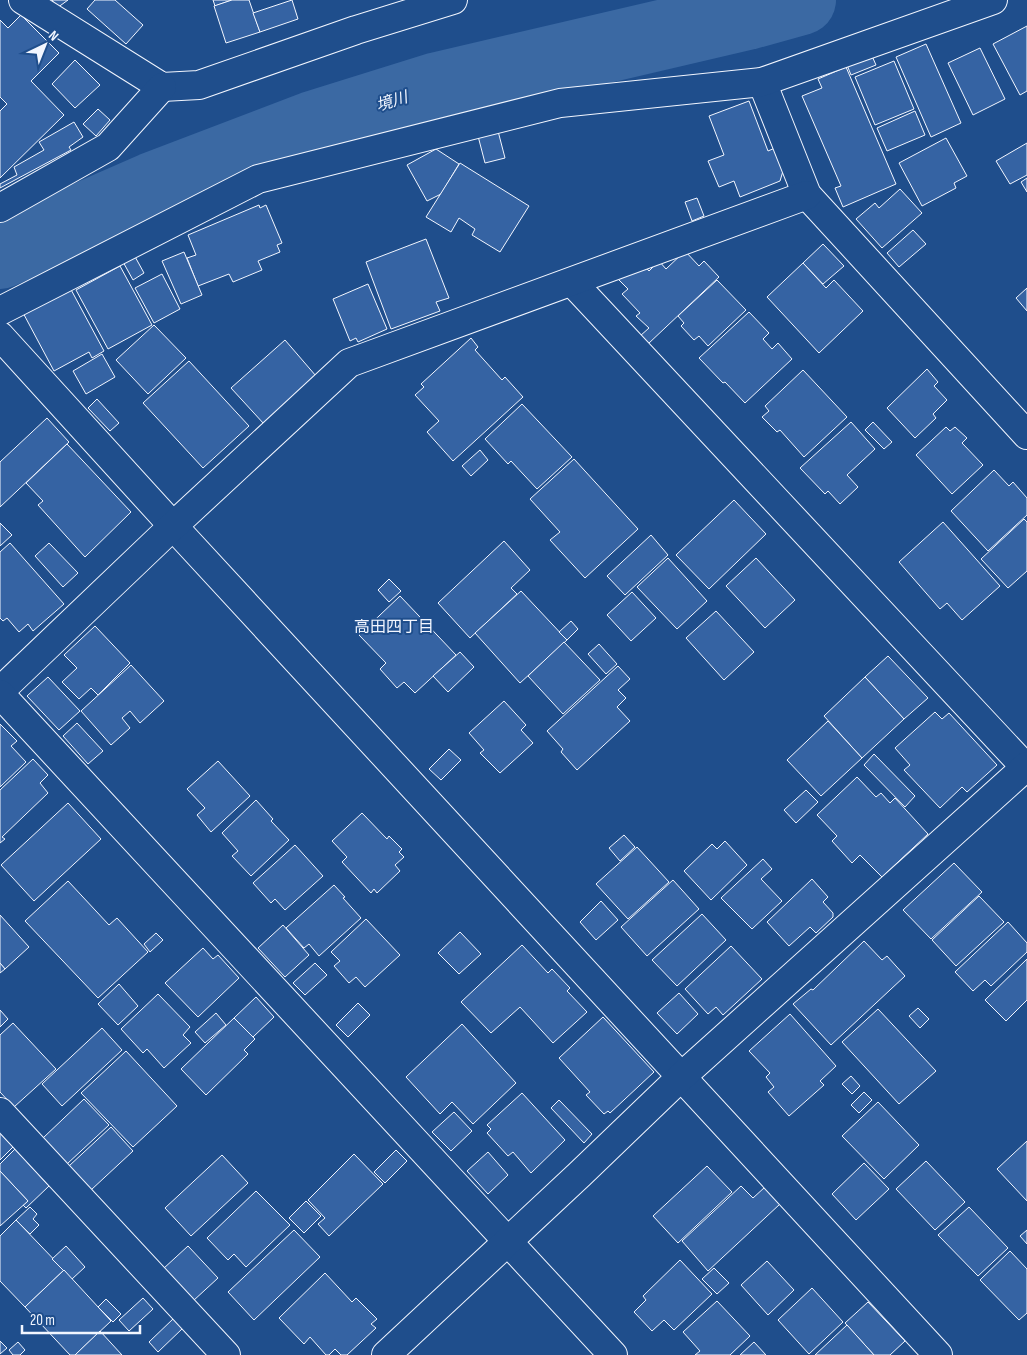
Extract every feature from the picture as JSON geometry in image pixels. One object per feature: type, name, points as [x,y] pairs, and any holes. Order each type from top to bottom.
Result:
[{"type":"street","points":[[22,0],[162,87],[199,85],[356,30],[453,0]]},
{"type":"street","points":[[0,311],[258,179],[560,103],[762,82],[993,0]]},
{"type":"street","points":[[762,82],[807,195],[1027,435]]},
{"type":"street","points":[[0,208],[108,147],[162,87]]},
{"type":"street","points":[[613,1355],[506,1242],[0,693],[173,526],[349,363],[807,195]]},
{"type":"street","points":[[386,1355],[580,1174],[681,1076],[1026,767],[572,282]]},
{"type":"street","points":[[0,336],[938,1355]]},
{"type":"street","points":[[0,1112],[226,1355]]},
{"type":"building","points":[[52,0],[68,0],[57,8]]},
{"type":"building","points":[[95,0],[115,0],[143,25],[126,44],[87,9]]},
{"type":"building","points":[[213,0],[232,0],[215,6]]},
{"type":"building","points":[[232,0],[249,0],[260,32],[226,43],[214,6]]},
{"type":"building","points":[[292,0],[298,19],[260,32],[253,13]]},
{"type":"building","points":[[21,15],[59,53],[31,81],[64,115],[0,178],[0,111],[7,104],[0,97],[0,20],[8,28]]},
{"type":"building","points":[[1027,26],[1027,91],[1020,95],[993,44]]},
{"type":"building","points":[[926,44],[961,123],[931,137],[896,57]]},
{"type":"building","points":[[980,48],[1005,99],[973,115],[948,63]]},
{"type":"building","points":[[872,56],[876,65],[851,75],[847,65]]},
{"type":"building","points":[[75,60],[100,85],[75,108],[52,84]]},
{"type":"building","points":[[894,61],[914,109],[875,125],[855,77]]},
{"type":"building","points":[[846,67],[896,184],[843,207],[835,188],[841,186],[802,96],[822,88],[818,79]]},
{"type":"building","points":[[749,101],[768,151],[775,148],[783,171],[780,181],[740,197],[734,181],[719,187],[708,161],[724,155],[709,116]]},
{"type":"building","points":[[98,109],[110,120],[96,136],[83,124]]},
{"type":"building","points":[[915,111],[925,135],[887,151],[877,128]]},
{"type":"building","points":[[74,122],[83,137],[69,147],[71,150],[0,188],[0,184],[17,175],[14,167],[44,150],[39,142]]},
{"type":"building","points":[[498,131],[505,158],[485,163],[478,136]]},
{"type":"building","points":[[946,138],[967,176],[954,183],[956,188],[922,206],[899,163]]},
{"type":"building","points":[[1027,143],[1027,175],[1010,184],[996,161]]},
{"type":"building","points":[[436,149],[459,164],[441,194],[427,201],[407,165]]},
{"type":"building","points":[[460,163],[529,206],[500,252],[472,235],[475,229],[459,218],[451,232],[426,217]]},
{"type":"building","points":[[1027,178],[1027,192],[1021,182]]},
{"type":"building","points":[[900,189],[922,213],[882,248],[856,219],[875,203],[879,208]]},
{"type":"building","points":[[697,198],[704,216],[692,221],[685,202]]},
{"type":"building","points":[[259,205],[260,208],[266,205],[282,243],[277,245],[280,252],[258,261],[262,270],[233,282],[229,274],[198,286],[187,258],[196,255],[188,235]]},
{"type":"building","points":[[913,230],[926,244],[899,267],[887,253]]},
{"type":"building","points":[[426,239],[449,298],[436,302],[440,311],[391,329],[366,262]]},
{"type":"building","points":[[823,244],[844,266],[823,284],[803,263]]},
{"type":"building","points":[[685,251],[699,266],[704,261],[719,277],[648,344],[640,336],[649,328],[636,316],[640,313],[622,294],[628,289],[615,276],[643,264],[649,271],[659,261],[666,269]]},
{"type":"building","points":[[184,252],[202,295],[181,304],[162,261]]},
{"type":"building","points":[[133,253],[144,273],[133,280],[122,260]]},
{"type":"building","points":[[803,263],[826,288],[834,280],[863,311],[819,353],[767,297]]},
{"type":"building","points":[[120,266],[152,325],[108,349],[76,290]]},
{"type":"building","points":[[162,274],[180,309],[154,323],[135,288]]},
{"type":"building","points":[[717,280],[746,310],[708,346],[699,336],[694,340],[681,326],[684,323],[678,316]]},
{"type":"building","points":[[68,284],[104,351],[92,358],[89,352],[54,371],[21,309]]},
{"type":"building","points":[[368,284],[387,329],[358,342],[356,338],[350,341],[333,299]]},
{"type":"building","points":[[1027,288],[1027,311],[1016,298]]},
{"type":"building","points":[[749,312],[769,333],[763,339],[772,349],[778,343],[792,359],[745,403],[699,358]]},
{"type":"building","points":[[154,325],[186,358],[148,394],[116,360]]},
{"type":"building","points":[[471,338],[478,347],[475,350],[502,380],[505,377],[523,397],[453,461],[427,432],[439,421],[415,395],[424,387],[421,384]]},
{"type":"building","points":[[285,340],[316,376],[264,424],[231,388]]},
{"type":"building","points":[[102,354],[115,377],[86,394],[73,371]]},
{"type":"building","points":[[189,361],[249,426],[203,468],[143,403]]},
{"type":"building","points":[[927,369],[938,382],[934,386],[947,400],[933,414],[936,418],[915,438],[887,408]]},
{"type":"building","points":[[803,370],[847,417],[804,457],[780,430],[777,432],[762,417],[769,411],[765,406]]},
{"type":"building","points":[[97,399],[119,423],[110,431],[88,408]]},
{"type":"building","points":[[522,404],[572,457],[537,489],[511,461],[508,464],[485,439]]},
{"type":"building","points":[[47,418],[69,442],[0,507],[0,462]]},
{"type":"building","points":[[851,422],[875,449],[847,475],[858,487],[840,504],[828,491],[825,494],[800,468]]},
{"type":"building","points":[[873,422],[892,442],[884,449],[865,430]]},
{"type":"building","points":[[946,427],[950,431],[955,427],[967,438],[962,443],[983,465],[952,494],[916,455]]},
{"type":"building","points":[[67,444],[131,512],[85,557],[38,505],[43,501],[26,483]]},
{"type":"building","points":[[480,450],[488,460],[471,476],[462,466]]},
{"type":"building","points":[[574,459],[638,529],[585,578],[550,540],[560,532],[530,499]]},
{"type":"building","points":[[994,470],[1009,486],[1013,482],[1027,498],[1027,515],[988,551],[951,511]]},
{"type":"building","points":[[734,500],[766,534],[709,589],[676,555]]},
{"type":"building","points":[[1024,519],[1027,522],[1027,571],[1008,588],[981,559]]},
{"type":"building","points":[[943,522],[1000,586],[962,620],[947,603],[940,609],[899,562]]},
{"type":"building","points":[[0,523],[12,535],[0,546]]},
{"type":"building","points":[[651,535],[668,555],[625,595],[607,576]]},
{"type":"building","points":[[504,541],[530,570],[511,588],[517,594],[470,638],[438,603]]},
{"type":"building","points":[[10,543],[64,604],[33,631],[28,624],[19,632],[7,618],[3,621],[0,618],[0,552]]},
{"type":"building","points":[[49,543],[78,573],[63,587],[35,556]]},
{"type":"building","points":[[668,558],[707,601],[677,629],[637,587]]},
{"type":"building","points":[[756,558],[795,600],[765,628],[726,586]]},
{"type":"building","points":[[389,579],[401,591],[389,602],[378,590]]},
{"type":"building","points":[[521,591],[567,640],[520,683],[475,633]]},
{"type":"building","points":[[632,592],[656,618],[631,641],[607,615]]},
{"type":"building","points":[[400,596],[456,655],[415,693],[404,682],[397,688],[380,669],[386,663],[359,635]]},
{"type":"building","points":[[716,611],[754,652],[724,680],[686,638]]},
{"type":"building","points":[[571,621],[578,629],[567,640],[559,632]]},
{"type":"building","points":[[95,626],[130,663],[98,695],[91,688],[79,699],[62,682],[77,668],[64,655]]},
{"type":"building","points":[[564,642],[600,680],[563,714],[528,676]]},
{"type":"building","points":[[599,644],[617,664],[606,674],[588,654]]},
{"type":"building","points":[[460,652],[474,667],[448,692],[433,676]]},
{"type":"building","points":[[888,656],[928,698],[904,719],[865,677]]},
{"type":"building","points":[[131,665],[164,701],[140,723],[130,711],[122,718],[130,728],[111,745],[81,711]]},
{"type":"building","points":[[618,666],[630,679],[618,690],[626,698],[617,707],[630,721],[577,770],[561,752],[563,749],[547,731]]},
{"type":"building","points":[[48,677],[80,711],[59,730],[27,696]]},
{"type":"building","points":[[865,677],[904,719],[862,758],[824,716]]},
{"type":"building","points":[[504,701],[526,725],[521,730],[533,743],[500,773],[480,753],[484,750],[469,733]]},
{"type":"building","points":[[935,712],[942,719],[949,713],[997,765],[967,792],[962,787],[940,808],[904,770],[910,765],[895,748]]},
{"type":"building","points":[[828,721],[862,758],[821,796],[787,760]]},
{"type":"building","points":[[77,723],[103,751],[88,764],[63,736]]},
{"type":"building","points":[[0,724],[17,741],[11,746],[26,762],[0,787]]},
{"type":"building","points":[[449,749],[461,760],[441,780],[429,769]]},
{"type":"building","points":[[874,754],[915,796],[905,807],[864,765]]},
{"type":"building","points":[[33,759],[48,775],[40,783],[48,793],[2,837],[5,839],[0,843],[0,790]]},
{"type":"building","points":[[218,761],[250,796],[211,832],[197,815],[205,808],[187,789]]},
{"type":"building","points":[[857,777],[876,797],[881,793],[890,803],[895,798],[928,834],[882,877],[860,855],[852,863],[832,841],[837,836],[817,815]]},
{"type":"building","points":[[806,790],[818,802],[796,823],[784,810]]},
{"type":"building","points":[[256,800],[273,819],[271,821],[289,840],[251,876],[232,856],[238,851],[222,833]]},
{"type":"building","points":[[68,803],[101,839],[34,901],[1,865]]},
{"type":"building","points":[[362,813],[387,839],[389,836],[402,849],[399,852],[404,857],[395,865],[400,871],[377,893],[374,889],[371,893],[342,862],[347,857],[332,841]]},
{"type":"building","points":[[624,835],[635,847],[620,861],[609,848]]},
{"type":"building","points":[[725,841],[747,865],[711,900],[684,871],[712,844],[717,849]]},
{"type":"building","points":[[295,845],[323,876],[285,910],[275,899],[271,903],[253,883]]},
{"type":"building","points":[[637,847],[669,882],[628,919],[596,884]]},
{"type":"building","points":[[763,859],[772,869],[761,879],[782,901],[752,929],[721,898]]},
{"type":"building","points":[[954,863],[982,892],[931,939],[903,910]]},
{"type":"building","points":[[812,879],[828,897],[823,902],[833,913],[833,917],[816,933],[810,927],[789,946],[767,922]]},
{"type":"building","points":[[673,880],[699,909],[647,956],[621,927]]},
{"type":"building","points":[[68,881],[109,925],[117,918],[148,952],[98,998],[25,921]]},
{"type":"building","points":[[334,885],[361,918],[319,956],[309,944],[304,948],[286,928]]},
{"type":"building","points":[[979,896],[1004,922],[956,966],[932,940]]},
{"type":"building","points":[[601,901],[618,920],[596,940],[580,922]]},
{"type":"building","points":[[702,914],[726,940],[677,986],[652,960]]},
{"type":"building","points":[[0,915],[29,947],[5,969],[0,963]]},
{"type":"building","points":[[366,919],[400,955],[365,987],[356,977],[349,983],[334,966],[340,961],[331,952]]},
{"type":"building","points":[[1008,922],[1027,943],[1027,952],[991,986],[985,980],[973,991],[955,972]]},
{"type":"building","points":[[283,925],[309,955],[285,977],[258,948]]},
{"type":"building","points":[[460,932],[481,954],[459,974],[438,953]]},
{"type":"building","points":[[156,933],[163,940],[150,952],[144,944]]},
{"type":"building","points":[[864,941],[882,960],[887,956],[905,976],[831,1045],[793,1004],[811,989],[813,990]]},
{"type":"building","points":[[522,945],[548,973],[552,969],[570,988],[567,991],[587,1012],[553,1043],[520,1007],[491,1033],[461,1002]]},
{"type":"building","points":[[731,946],[762,979],[723,1015],[716,1007],[708,1014],[685,989]]},
{"type":"building","points":[[203,948],[213,959],[218,955],[239,978],[198,1017],[165,983]]},
{"type":"building","points":[[1027,959],[1027,1000],[1006,1021],[985,1000]]},
{"type":"building","points":[[0,963],[5,969],[0,973]]},
{"type":"building","points":[[315,963],[327,975],[305,995],[293,983]]},
{"type":"building","points":[[119,984],[138,1006],[118,1025],[98,1004]]},
{"type":"building","points":[[679,993],[698,1014],[677,1034],[657,1013]]},
{"type":"building","points":[[158,994],[190,1027],[183,1035],[191,1043],[164,1068],[147,1049],[143,1053],[121,1029]]},
{"type":"building","points":[[256,997],[274,1017],[253,1037],[234,1018]]},
{"type":"building","points":[[358,1003],[370,1015],[348,1037],[336,1025]]},
{"type":"building","points":[[918,1008],[929,1019],[920,1028],[909,1016]]},
{"type":"building","points":[[878,1009],[936,1071],[899,1104],[842,1042]]},
{"type":"building","points":[[0,1010],[8,1019],[0,1027]]},
{"type":"building","points":[[216,1013],[226,1025],[205,1043],[195,1032]]},
{"type":"building","points":[[790,1014],[836,1066],[820,1081],[824,1085],[789,1116],[768,1092],[774,1087],[766,1077],[770,1073],[749,1051]]},
{"type":"building","points":[[603,1017],[654,1072],[610,1113],[608,1111],[604,1114],[586,1095],[590,1092],[559,1058]]},
{"type":"building","points":[[234,1018],[255,1039],[244,1050],[248,1054],[206,1095],[181,1069]]},
{"type":"building","points":[[13,1023],[56,1069],[14,1107],[0,1092],[0,1035]]},
{"type":"building","points":[[462,1024],[516,1083],[473,1124],[452,1102],[440,1114],[406,1077]]},
{"type":"building","points":[[102,1028],[122,1050],[62,1106],[42,1084]]},
{"type":"building","points":[[126,1051],[177,1106],[133,1147],[81,1093]]},
{"type":"building","points":[[851,1076],[860,1086],[852,1094],[842,1084]]},
{"type":"building","points":[[864,1092],[872,1100],[859,1113],[851,1105]]},
{"type":"building","points":[[522,1093],[565,1140],[531,1173],[513,1152],[508,1156],[487,1133],[491,1129],[487,1125]]},
{"type":"building","points":[[84,1099],[109,1125],[67,1164],[43,1138]]},
{"type":"building","points":[[559,1100],[592,1134],[584,1143],[551,1108]]},
{"type":"building","points":[[878,1102],[919,1145],[884,1179],[842,1136]]},
{"type":"building","points":[[454,1112],[472,1131],[451,1151],[432,1132]]},
{"type":"building","points":[[111,1127],[133,1151],[91,1190],[69,1166]]},
{"type":"building","points":[[0,1133],[13,1147],[0,1160]]},
{"type":"building","points":[[1027,1141],[1027,1201],[997,1169]]},
{"type":"building","points":[[15,1149],[49,1186],[26,1208],[23,1205],[28,1201],[0,1171],[0,1164]]},
{"type":"building","points":[[396,1150],[407,1161],[385,1183],[374,1172]]},
{"type":"building","points":[[488,1152],[508,1175],[488,1194],[467,1171]]},
{"type":"building","points":[[354,1154],[383,1184],[329,1236],[318,1224],[325,1218],[308,1200]]},
{"type":"building","points":[[222,1155],[248,1183],[191,1236],[165,1208]]},
{"type":"building","points":[[926,1161],[965,1202],[935,1230],[896,1189]]},
{"type":"building","points":[[864,1163],[889,1189],[856,1220],[832,1194]]},
{"type":"building","points":[[707,1166],[732,1192],[678,1243],[653,1216]]},
{"type":"building","points":[[0,1171],[28,1201],[0,1226]]},
{"type":"building","points":[[741,1186],[753,1198],[765,1187],[780,1204],[708,1271],[682,1241]]},
{"type":"building","points":[[256,1191],[290,1225],[246,1267],[234,1254],[228,1260],[207,1238]]},
{"type":"building","points":[[306,1201],[321,1216],[304,1233],[289,1218]]},
{"type":"building","points":[[30,1207],[37,1214],[33,1219],[39,1225],[30,1234],[16,1220]]},
{"type":"building","points":[[969,1207],[1008,1248],[978,1276],[938,1235]]},
{"type":"building","points":[[16,1220],[64,1270],[25,1307],[0,1281],[0,1236]]},
{"type":"building","points":[[294,1230],[320,1257],[254,1320],[228,1292]]},
{"type":"building","points":[[1027,1230],[1027,1244],[1020,1236]]},
{"type":"building","points":[[66,1246],[85,1267],[72,1279],[52,1259]]},
{"type":"building","points":[[188,1246],[218,1278],[193,1301],[163,1269]]},
{"type":"building","points":[[1010,1251],[1027,1269],[1027,1313],[1019,1320],[980,1280]]},
{"type":"building","points":[[680,1260],[712,1294],[674,1330],[664,1320],[652,1331],[634,1312],[646,1300],[643,1296]]},
{"type":"building","points":[[767,1261],[794,1290],[768,1315],[741,1285]]},
{"type":"building","points":[[714,1268],[729,1283],[717,1294],[702,1279]]},
{"type":"building","points":[[64,1270],[111,1321],[75,1355],[70,1355],[25,1307]]},
{"type":"building","points":[[325,1273],[352,1302],[356,1298],[377,1319],[371,1324],[376,1328],[347,1355],[341,1355],[335,1349],[329,1355],[326,1355],[310,1337],[304,1344],[279,1318]]},
{"type":"building","points":[[812,1288],[843,1322],[809,1354],[778,1320]]},
{"type":"building","points":[[143,1298],[153,1309],[129,1331],[119,1320]]},
{"type":"building","points":[[106,1299],[121,1314],[113,1322],[98,1307]]},
{"type":"building","points":[[717,1301],[750,1336],[730,1355],[695,1355],[700,1351],[683,1332]]},
{"type":"building","points":[[868,1302],[905,1341],[890,1355],[874,1355],[845,1323]]},
{"type":"building","points":[[174,1318],[183,1328],[158,1352],[149,1342]]},
{"type":"building","points":[[847,1325],[874,1355],[815,1355]]},
{"type":"building","points":[[100,1331],[122,1355],[75,1355]]},
{"type":"building","points":[[0,1341],[7,1348],[0,1354]]},
{"type":"building","points":[[18,1342],[25,1350],[20,1355],[13,1355],[9,1350]]},
{"type":"building","points":[[754,1342],[766,1355],[740,1355]]},
{"type":"waterway","name":"境川","points":[[0,254],[153,187],[313,126],[438,87],[747,15],[801,0]]},
{"type":"district","name":"高田四丁目","points":[[394,627]]}]
